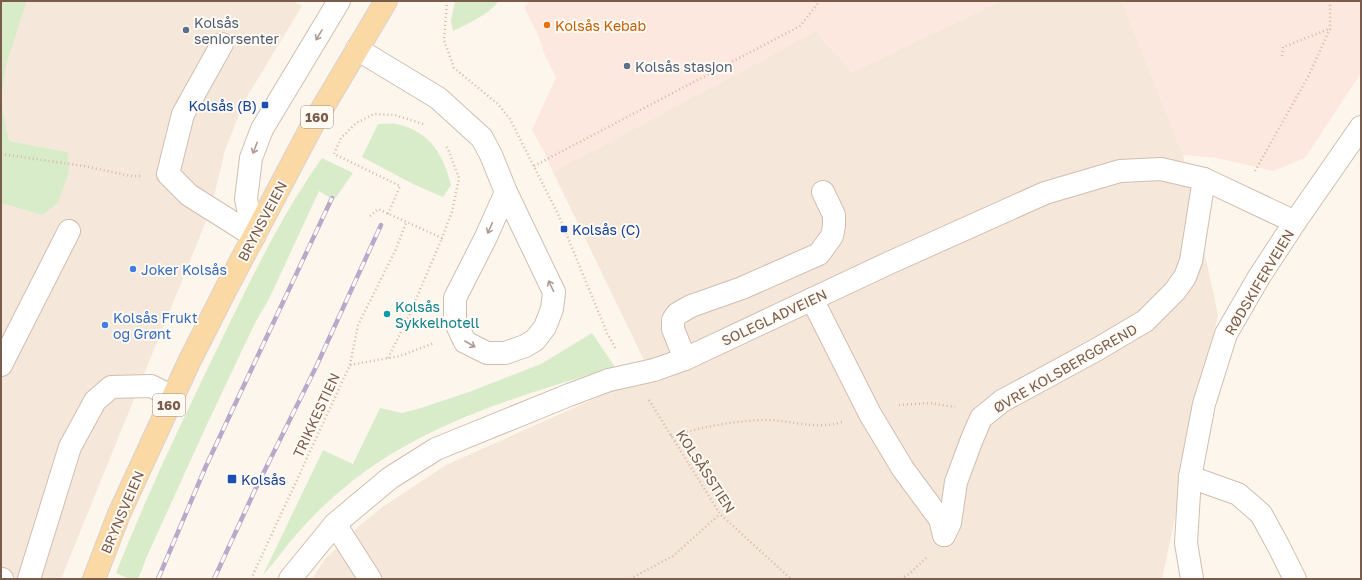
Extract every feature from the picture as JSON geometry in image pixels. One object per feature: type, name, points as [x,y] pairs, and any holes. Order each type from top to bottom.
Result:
[{"type":"main road","name":"BRYNSVEIEN","points":[[94,579],[119,514],[173,397],[217,307],[313,124],[386,1]]},
{"type":"street","points":[[254,236],[246,198],[251,158],[262,129],[339,1]]},
{"type":"street","points":[[222,44],[183,114],[168,174],[189,195],[254,236]]},
{"type":"street","points":[[357,49],[438,98],[482,138],[491,154],[506,192],[554,292],[552,309],[545,327],[535,340],[525,346],[505,353],[486,353],[465,342],[455,321],[456,298],[506,192]]},
{"type":"street","name":"RØDSKIFERVEIEN","points":[[1192,579],[1186,543],[1190,477],[1204,404],[1226,334],[1259,277],[1361,127]]},
{"type":"street","name":"SOLEGLADVEIEN","points":[[290,579],[335,524],[390,478],[436,449],[609,380],[654,370],[685,359],[889,263],[1045,194],[1120,171],[1160,169],[1204,179],[1295,222]]},
{"type":"street","name":"ØVRE KOLSBERGGREND","points":[[944,535],[950,523],[956,482],[981,418],[1002,401],[1096,350],[1145,321],[1175,291],[1186,277],[1191,262],[1204,179]]},
{"type":"street","points":[[685,359],[673,329],[673,320],[677,314],[691,306],[742,288],[819,254],[832,236],[834,226],[834,215],[823,192]]},
{"type":"street","points":[[1,365],[69,231]]},
{"type":"street","points":[[812,300],[870,414],[903,469],[940,519],[944,535]]},
{"type":"street","points":[[29,579],[70,447],[95,401],[111,387],[151,386],[173,397]]},
{"type":"street","points":[[1190,477],[1238,494],[1261,514],[1294,579]]},
{"type":"street","points":[[335,524],[370,579]]},
{"type":"path","points":[[447,1],[444,40],[454,68]]},
{"type":"path","points":[[1242,196],[1308,77],[1330,29],[1330,1]]},
{"type":"path","points":[[619,352],[608,333],[559,216],[534,166],[800,26],[819,2]]},
{"type":"path","points":[[1282,56],[1283,47],[1330,29]]},
{"type":"path","points":[[388,214],[400,186],[334,154],[341,138],[356,123],[374,114],[395,115],[423,124],[428,129]]},
{"type":"path","points":[[388,358],[409,316],[452,212],[459,178],[448,149],[444,144]]},
{"type":"path","points":[[1,154],[84,166],[131,176],[168,174]]},
{"type":"path","points":[[370,216],[378,209],[442,238]]},
{"type":"path","points":[[350,365],[358,325],[396,249],[406,223]]},
{"type":"path","name":"TRIKKESTIEN","points":[[251,579],[350,365],[400,356],[460,332]]},
{"type":"path","name":"KOLSÅSSTIEN","points":[[648,399],[720,514],[790,579]]},
{"type":"path","points":[[671,436],[697,428],[743,420],[770,420],[820,426],[837,424],[894,406],[930,403],[991,411]]},
{"type":"path","points":[[630,579],[673,556],[720,514]]},
{"type":"path","points":[[901,579],[909,574],[937,548],[944,535]]},
{"type":"shaded area","points":[[27,1],[293,1],[302,6],[245,100],[225,150],[211,209],[61,579],[1,579],[1,203],[42,215],[68,152],[9,141],[1,101],[6,66]]},
{"type":"shaded area","points":[[531,1],[1001,1],[852,72],[816,31],[553,172],[532,130],[556,77],[545,56],[538,35],[524,7]]},
{"type":"shaded area","points":[[1001,1],[1122,1],[1183,155],[1218,314],[1162,579],[312,579],[325,559],[359,526],[381,508],[446,465],[650,374],[553,172],[816,31],[852,72]]},
{"type":"shaded area","points":[[1122,1],[1361,1],[1361,73],[1305,158],[1273,171],[1217,158],[1183,155]]},
{"type":"green space","points":[[1,1],[27,1],[6,66],[1,101]]},
{"type":"green space","points":[[455,1],[499,1],[484,15],[453,31],[451,21]]},
{"type":"green space","points":[[1,101],[9,141],[68,152],[69,172],[58,203],[42,215],[1,203]]},
{"type":"green space","points":[[378,124],[394,124],[408,127],[426,138],[439,154],[448,174],[451,185],[443,197],[415,185],[362,157]]},
{"type":"green space","points":[[322,158],[353,173],[334,200],[319,191],[269,299],[255,323],[209,420],[138,579],[130,579],[116,573],[166,456],[244,294],[280,224],[307,179]]},
{"type":"green space","points":[[592,333],[615,367],[549,387],[484,410],[421,437],[392,454],[355,479],[323,506],[297,534],[263,575],[323,450],[353,464],[380,408],[402,413],[469,392],[541,364]]},
{"type":"railway","points":[[158,579],[206,466],[332,198]]},
{"type":"railway","points":[[214,579],[255,490],[316,367],[381,225]]},
{"type":"place","name":"Kolsås Kebab","points":[[547,25]]},
{"type":"place","name":"Kolsås seniorsenter","points":[[186,30]]},
{"type":"place","name":"Kolsås stasjon","points":[[627,66]]},
{"type":"place","name":"Kolsås (B)","points":[[265,105]]},
{"type":"place","name":"Kolsås (C)","points":[[564,229]]},
{"type":"place","name":"Joker Kolsås","points":[[133,269]]},
{"type":"place","name":"Kolsås Sykkelhotell","points":[[387,314]]},
{"type":"place","name":"Kolsås Frukt og Grønt","points":[[105,325]]},
{"type":"place","name":"Kolsås","points":[[232,479]]}]
